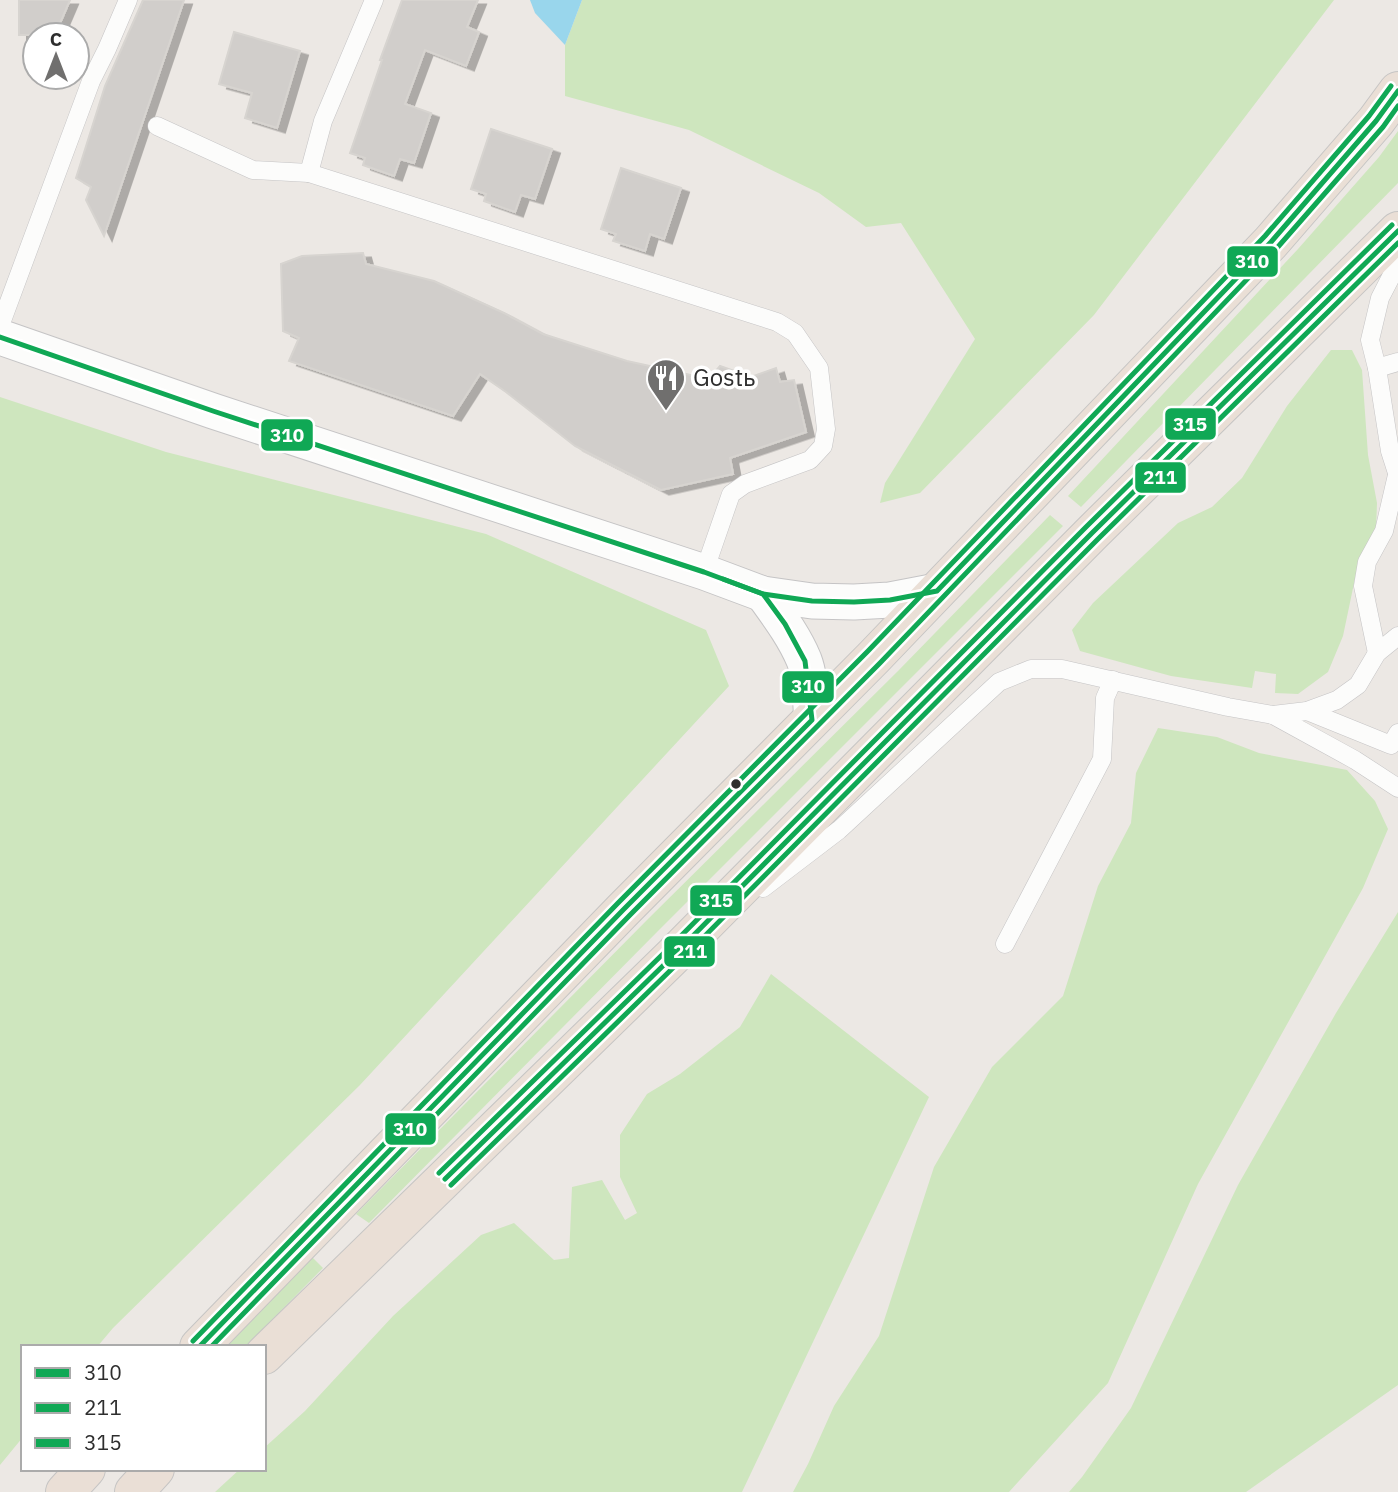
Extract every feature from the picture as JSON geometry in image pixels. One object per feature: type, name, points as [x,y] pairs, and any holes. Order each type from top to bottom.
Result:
[{"type":"highway","points":[[201,1345],[614,918],[874,657],[1271,242],[1376,121],[1398,91]]},
{"type":"highway","points":[[266,1353],[673,956],[1085,541],[1398,231]]},
{"type":"highway","points":[[320,1222],[360,1262]]},
{"type":"highway","points":[[65,1492],[84,1471]]},
{"type":"highway","points":[[134,1492],[153,1471]]},
{"type":"street","points":[[0,337],[213,411],[704,572],[763,594],[812,601],[853,602],[890,600],[937,590]]},
{"type":"street","points":[[763,594],[785,624],[805,662],[811,720]]},
{"type":"lane","points":[[0,326],[91,81],[128,0]]},
{"type":"lane","points":[[309,173],[323,121],[374,0]]},
{"type":"lane","points":[[157,126],[253,170],[309,173],[777,322],[795,333],[819,368],[826,429],[823,446],[810,460],[745,484],[731,494],[704,572]]},
{"type":"lane","points":[[1377,653],[1363,586],[1367,562],[1384,531],[1398,475],[1390,451],[1370,340],[1380,298],[1398,263]]},
{"type":"lane","points":[[1377,368],[1398,362]]},
{"type":"lane","points":[[673,956],[839,830],[999,682],[1031,669],[1062,669],[1228,708],[1273,715],[1307,711],[1337,699],[1358,685],[1377,653],[1398,636]]},
{"type":"lane","points":[[1005,944],[1102,759],[1105,698],[1113,680]]},
{"type":"lane","points":[[1307,711],[1391,744],[1398,733]]},
{"type":"lane","points":[[1273,715],[1355,760],[1398,788]]},
{"type":"green space","points":[[582,0],[1334,0],[1094,315],[920,493],[880,503],[885,483],[975,339],[901,223],[866,227],[819,193],[689,130],[565,96],[565,45]]},
{"type":"green space","points":[[1398,131],[1398,183],[1081,507],[1068,496],[1298,249],[1379,157]]},
{"type":"green space","points":[[1331,350],[1352,350],[1362,370],[1368,455],[1377,503],[1376,531],[1357,569],[1343,636],[1328,672],[1298,694],[1275,693],[1276,674],[1255,671],[1252,688],[1171,676],[1080,651],[1072,630],[1093,603],[1178,523],[1212,507],[1242,478],[1287,406]]},
{"type":"green space","points":[[0,397],[166,452],[486,534],[706,630],[729,686],[360,1085],[99,1345],[21,1345],[21,1439],[0,1465]]},
{"type":"green space","points":[[1050,515],[1063,526],[369,1223],[356,1214],[898,671]]},
{"type":"green space","points":[[1158,728],[1217,737],[1259,753],[1347,770],[1375,801],[1388,829],[1363,888],[1198,1184],[1108,1383],[1009,1492],[793,1492],[834,1406],[879,1336],[934,1167],[992,1067],[1063,996],[1098,886],[1131,823],[1136,773]]},
{"type":"green space","points":[[1398,912],[1398,1385],[1246,1492],[1069,1492],[1131,1408],[1238,1185],[1336,1013]]},
{"type":"green space","points":[[771,974],[929,1097],[742,1492],[215,1492],[238,1471],[266,1471],[266,1446],[305,1411],[393,1316],[481,1235],[514,1223],[554,1260],[569,1258],[572,1187],[602,1180],[625,1220],[637,1213],[620,1177],[620,1135],[647,1094],[680,1074],[740,1027]]},
{"type":"green space","points":[[312,1257],[323,1268],[247,1345],[227,1345]]},
{"type":"water","points":[[530,0],[582,0],[565,45],[535,13]]},
{"type":"building","points":[[19,0],[70,0],[61,21],[21,21],[19,35]]},
{"type":"building","points":[[143,0],[184,0],[104,236],[86,200],[91,187],[76,178],[105,86]]},
{"type":"building","points":[[402,0],[478,0],[467,27],[479,32],[466,66],[425,50],[405,104],[431,113],[414,163],[400,159],[394,176],[363,165],[365,158],[350,153]]},
{"type":"building","points":[[234,32],[300,51],[277,128],[245,118],[252,93],[219,84]]},
{"type":"building","points":[[491,129],[552,149],[535,199],[521,195],[515,212],[484,201],[486,194],[471,189]]},
{"type":"building","points":[[621,168],[681,188],[664,239],[650,234],[645,251],[613,241],[616,234],[601,229]]},
{"type":"building","points":[[363,253],[366,264],[434,281],[543,334],[627,361],[709,379],[720,366],[751,377],[776,368],[780,382],[794,380],[806,432],[730,458],[733,474],[661,490],[575,446],[480,374],[453,416],[289,361],[299,338],[283,331],[281,264],[302,256]]},
{"type":"transit line","name":"315","points":[[193,1341],[618,903],[868,651],[1265,236],[1369,116],[1391,86]]},
{"type":"transit line","name":"310","points":[[723,579],[763,594],[812,601],[890,600],[937,591],[1271,242],[1376,121],[1398,91]]},
{"type":"transit line","name":"211","points":[[213,1345],[630,915],[880,663],[1277,248],[1383,127],[1398,106]]},
{"type":"transit line","name":"315","points":[[439,1173],[667,950],[1086,527],[1392,225]]},
{"type":"transit line","name":"310","points":[[445,1179],[673,956],[1092,533],[1398,231]]},
{"type":"transit line","name":"211","points":[[451,1185],[679,962],[1098,539],[1398,243]]},
{"type":"transit line","name":"310","points":[[0,337],[213,411],[704,572],[763,594],[785,624],[805,661],[812,720],[624,909],[201,1345]]},
{"type":"place","name":"Gostь","points":[[666,412]]}]
